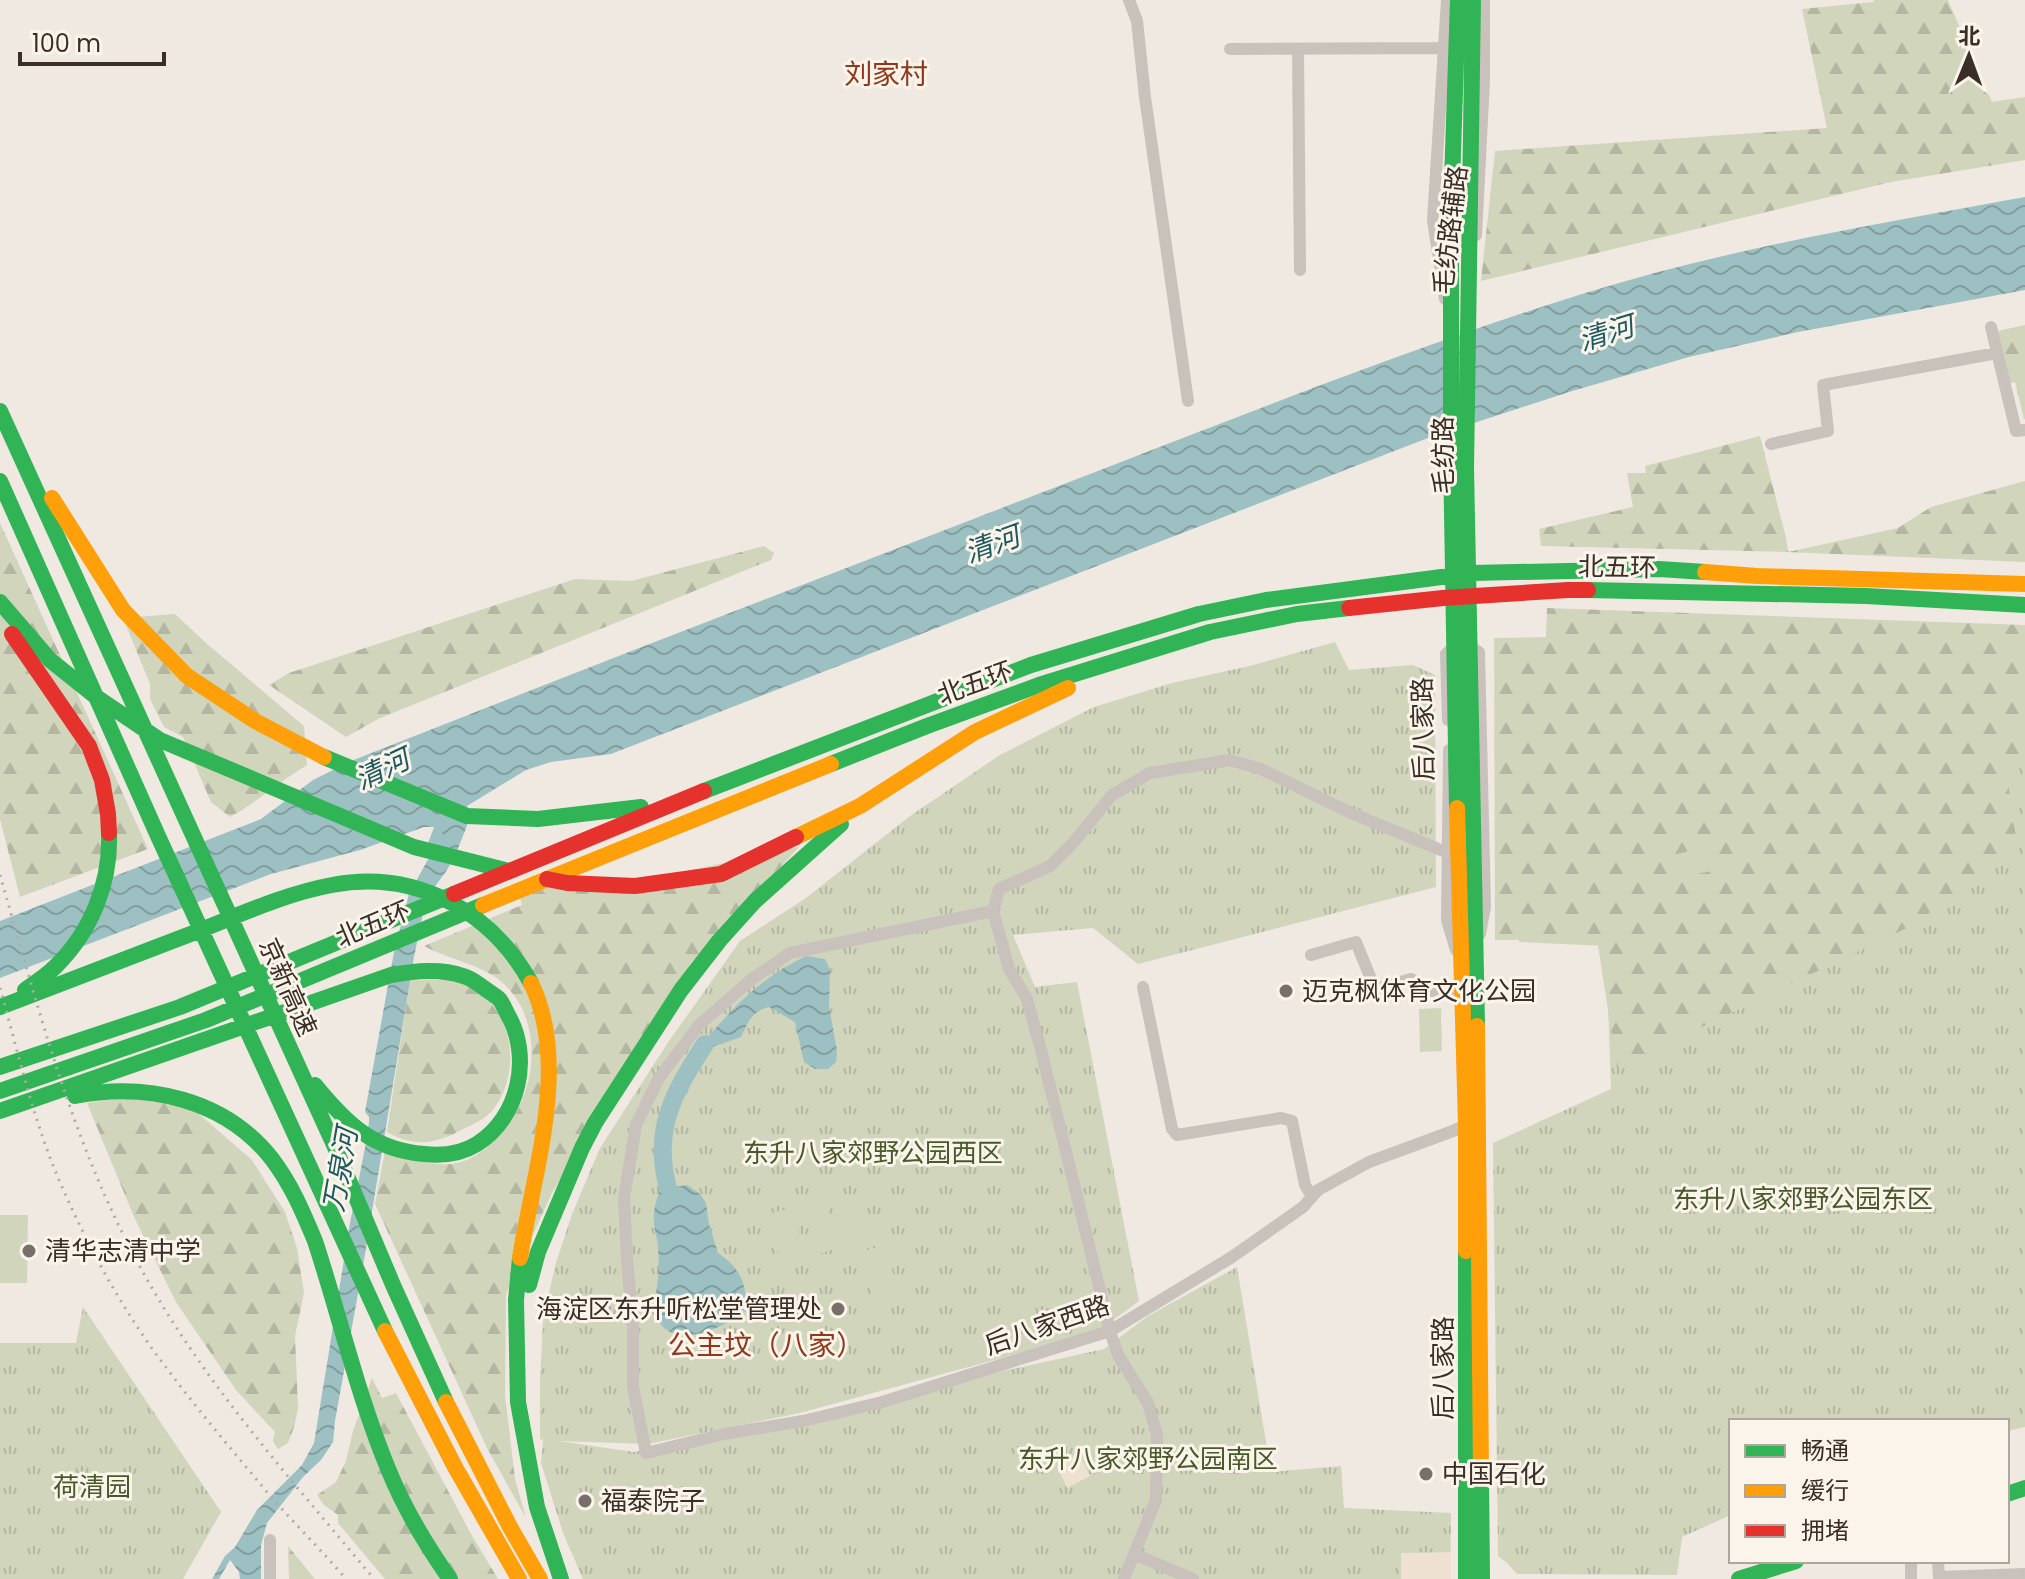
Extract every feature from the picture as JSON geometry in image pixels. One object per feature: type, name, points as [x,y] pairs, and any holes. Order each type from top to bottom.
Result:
[{"type":"main road","name":"毛纺路","points":[[1458,0],[1451,261],[1453,601],[1467,909]]},
{"type":"main road","name":"毛纺路","points":[[1467,909],[1466,468],[1473,0]]},
{"type":"main road","points":[[3,418],[123,610],[187,676],[255,721],[334,763],[467,816],[538,819],[678,801]]},
{"type":"main road","name":"京新高速","points":[[3,418],[334,1145],[453,1417],[540,1579]]},
{"type":"main road","points":[[0,481],[211,954],[390,1343],[455,1467],[519,1579]]},
{"type":"main road","name":"北五环","points":[[0,1067],[180,1007],[678,801],[1031,665],[1199,614],[1266,600],[1472,573],[1659,569],[1757,576],[2025,584]]},
{"type":"main road","name":"北五环","points":[[0,1091],[206,1020],[520,889],[927,726],[1039,685],[1210,632],[1297,614],[1443,598],[1568,590],[1866,596],[2025,605]]},
{"type":"main road","points":[[0,602],[50,660],[95,696],[160,740],[414,847],[491,868],[567,883],[635,886],[721,874],[860,806],[975,732],[1131,657]]},
{"type":"main road","points":[[0,612],[13,637],[88,745],[103,788],[109,824],[110,861],[99,904],[83,935],[61,960],[32,985],[0,1006]]},
{"type":"main road","points":[[517,1343],[531,1274],[570,1172],[595,1123],[681,990],[719,941],[755,901],[860,806]]},
{"type":"main road","points":[[0,1006],[276,901],[319,887],[352,882],[411,887],[444,898],[471,913],[498,934],[533,986],[548,1045],[548,1086],[537,1172],[524,1227],[516,1295],[517,1394],[534,1499],[561,1579]]},
{"type":"main road","name":"后八家路","points":[[1467,909],[1479,1139],[1482,1579]]},
{"type":"main road","name":"后八家路","points":[[1466,1579],[1466,1125],[1462,989],[1468,966]]},
{"type":"main road","points":[[0,1112],[391,975],[412,971],[448,972],[468,977],[485,987],[514,1023],[521,1055],[518,1088],[495,1131],[468,1150],[444,1156],[415,1156],[381,1145],[361,1133],[342,1117],[294,1059]]},
{"type":"main road","points":[[0,1112],[96,1091],[139,1090],[176,1097],[214,1112],[262,1147],[280,1170],[304,1211],[383,1456],[399,1494],[450,1579]]},
{"type":"main road","points":[[1739,1579],[1768,1574],[1792,1563]]},
{"type":"street","points":[[1129,0],[1137,21],[1188,401]]},
{"type":"street","name":"毛纺路辅路","points":[[1446,305],[1433,220],[1447,0]]},
{"type":"street","name":"毛纺路辅路","points":[[1460,465],[1462,307],[1478,217],[1484,0]]},
{"type":"street","points":[[1230,49],[1444,48]]},
{"type":"street","points":[[1298,49],[1300,270]]},
{"type":"street","points":[[1991,327],[2016,431],[2025,430]]},
{"type":"street","points":[[1771,444],[1828,431],[1823,385],[1997,353]]},
{"type":"street","name":"后八家路","points":[[1461,641],[1479,652],[1485,907],[1468,966],[1447,920],[1449,741],[1446,654],[1461,641]]},
{"type":"street","points":[[1124,1579],[1156,1500],[1157,1435],[1148,1403],[1118,1355],[1110,1331],[1034,1024],[1027,999],[1009,969],[993,911],[999,889],[1050,866],[1112,795],[1150,773],[1230,760],[1261,769],[1351,813],[1448,853]]},
{"type":"street","name":"后八家西路","points":[[993,911],[790,953],[752,979],[699,1025],[659,1078],[636,1125],[624,1198],[633,1328],[633,1387],[646,1453],[882,1402],[1110,1331],[1232,1257],[1303,1207],[1318,1190],[1369,1162],[1466,1125]]},
{"type":"street","points":[[1311,955],[1356,942],[1375,989],[1411,979],[1431,991],[1462,989]]},
{"type":"street","points":[[1143,987],[1172,1129],[1177,1135],[1281,1118],[1292,1121],[1305,1185],[1312,1197]]},
{"type":"street","points":[[270,1540],[270,1579]]},
{"type":"street","points":[[1134,1554],[1193,1579]]},
{"type":"street","points":[[1940,1578],[2025,1574]]},
{"type":"green space","points":[[1874,0],[1948,0],[1992,102],[2025,97],[2025,160],[1891,182],[1481,281],[1495,151],[1827,128],[1802,9]]},
{"type":"green space","points":[[2025,325],[2024,419],[2015,382],[2010,383],[1998,331]]},
{"type":"green space","points":[[1760,436],[1788,552],[1898,528],[1931,507],[2025,481],[2025,562],[1541,546],[1539,529],[1633,507],[1627,473],[1646,473],[1645,466]]},
{"type":"green space","points":[[0,523],[148,849],[20,897],[0,819]]},
{"type":"green space","points":[[764,546],[774,553],[771,560],[378,719],[346,737],[269,685],[289,673],[575,579],[631,581]]},
{"type":"green space","points":[[1547,608],[2025,625],[2025,766],[2007,774],[2017,845],[1915,924],[1617,1068],[1597,939],[1495,940],[1494,638],[1546,637]]},
{"type":"green space","points":[[175,614],[304,726],[307,765],[230,817],[211,802],[183,737],[164,727],[150,699],[150,684],[123,618]]},
{"type":"green space","name":"东升八家郊野公园西区","points":[[1335,642],[1349,670],[1413,665],[1435,675],[1436,887],[1138,964],[1093,928],[1013,935],[1035,987],[1077,982],[1139,1301],[1097,1332],[800,1413],[648,1444],[558,1441],[634,1452],[1104,1349],[1148,1316],[1237,1267],[1271,1472],[1341,1466],[1344,1508],[1451,1513],[1450,1579],[583,1579],[563,1533],[541,1463],[543,1321],[555,1266],[572,1214],[600,1148],[669,1041],[740,941],[806,898],[910,816],[1000,755],[1094,707],[1172,683],[1250,666]]},
{"type":"green space","name":"东升八家郊野公园东区","points":[[2025,659],[2025,1427],[2009,1431],[2009,1419],[1729,1419],[1729,1516],[1682,1537],[1677,1575],[1517,1574],[1498,1556],[1493,1143],[1611,1089],[1606,946],[1519,942],[1510,712]]},
{"type":"green space","points":[[1710,846],[1716,870],[1679,878],[1673,855]]},
{"type":"green space","points":[[799,847],[691,963],[552,1193],[506,1294],[505,1395],[515,1479],[526,1518],[487,1448],[375,1204],[385,1151],[437,1164],[459,1163],[469,1159],[490,1145],[507,1127],[520,1105],[528,1080],[532,1055],[529,1030],[521,1007],[506,986],[478,968],[424,946],[522,905],[520,898],[549,886],[593,891]]},
{"type":"green space","points":[[410,980],[454,981],[480,993],[499,1014],[509,1041],[506,1084],[493,1110],[457,1133],[427,1142],[408,1141],[387,1132]]},
{"type":"green space","points":[[1441,1008],[1442,1051],[1420,1052],[1419,1009]]},
{"type":"green space","points":[[138,1096],[192,1108],[252,1160],[285,1212],[297,1248],[304,1293],[295,1336],[298,1409],[288,1443],[278,1449],[273,1441],[275,1432],[236,1390],[176,1302],[134,1217],[87,1103]]},
{"type":"green space","points":[[850,1196],[861,1242],[841,1246],[831,1201]]},
{"type":"green space","points":[[826,1201],[839,1248],[817,1254],[804,1207]]},
{"type":"green space","points":[[792,1208],[804,1256],[780,1262],[768,1214]]},
{"type":"green space","points":[[0,1215],[28,1215],[27,1283],[0,1283]]},
{"type":"green space","points":[[885,1245],[899,1294],[875,1301],[860,1252]]},
{"type":"green space","name":"荷清园","points":[[83,1307],[221,1512],[183,1579],[0,1579],[0,1343],[76,1343]]},
{"type":"green space","points":[[372,1378],[382,1398],[396,1393],[498,1579],[385,1579],[338,1523],[338,1515],[324,1505],[317,1495],[336,1482],[346,1461]]},
{"type":"green space","points":[[288,1546],[315,1579],[289,1579]]},
{"type":"shaded area","points":[[1079,1454],[1090,1476],[1067,1488],[1057,1466]]},
{"type":"shaded area","points":[[1451,1552],[1451,1579],[1401,1579],[1401,1553]]},
{"type":"water","name":"清河","points":[[2025,197],[2025,290],[1798,332],[1689,357],[1428,438],[611,754],[551,762],[526,770],[467,806],[468,823],[457,851],[426,899],[333,1442],[267,1523],[261,1545],[261,1579],[240,1579],[230,1560],[219,1579],[212,1579],[257,1510],[302,1465],[314,1443],[365,1148],[369,1117],[365,1112],[394,952],[409,894],[442,834],[442,827],[424,827],[360,850],[271,874],[0,978],[0,921],[261,819],[313,780],[351,761],[1257,409],[1451,338],[1582,294],[1691,264],[1802,239]]},
{"type":"water","points":[[806,956],[825,959],[830,969],[829,1006],[837,1051],[836,1062],[828,1069],[815,1069],[804,1062],[795,1022],[769,1007],[755,1014],[741,1037],[710,1048],[705,1044],[752,991]]},
{"type":"water","points":[[687,1185],[700,1194],[706,1203],[718,1253],[741,1278],[746,1311],[712,1330],[693,1335],[668,1331],[652,1313],[659,1264],[655,1206],[660,1190]]},
{"type":"waterway","name":"万泉河","points":[[430,852],[444,815]]},
{"type":"waterway","points":[[668,1188],[663,1147],[669,1112],[675,1095],[705,1044]]},
{"type":"railway","points":[[0,875],[75,1122],[138,1263],[218,1388],[374,1579]]},
{"type":"railway","points":[[0,988],[41,1133],[70,1205],[108,1279],[136,1326],[193,1403],[272,1498],[346,1579]]},
{"type":"traffic: fast","points":[[1457,808],[1451,453],[1451,213],[1458,0]]},
{"type":"traffic: fast","points":[[1473,0],[1466,468],[1477,1026]]},
{"type":"traffic: fast","points":[[0,411],[334,1145],[446,1402]]},
{"type":"traffic: fast","points":[[0,481],[158,836],[385,1331]]},
{"type":"traffic: fast","points":[[704,791],[1031,665],[1199,614],[1266,600],[1472,573],[1659,569],[1705,572]]},
{"type":"traffic: fast","points":[[1588,590],[1866,596],[2025,605]]},
{"type":"traffic: fast","points":[[0,602],[50,660],[95,696],[160,740],[414,847],[509,871]]},
{"type":"traffic: fast","points":[[831,764],[1039,685],[1210,632],[1297,614],[1349,608]]},
{"type":"traffic: fast","points":[[324,757],[467,816],[538,819],[641,807]]},
{"type":"traffic: fast","points":[[529,1285],[538,1252],[582,1148],[681,990],[755,901],[841,824]]},
{"type":"traffic: fast","points":[[25,990],[68,953],[88,922],[102,888],[109,833]]},
{"type":"traffic: fast","points":[[0,1007],[277,900],[332,885],[363,882],[393,883],[421,890],[473,916],[495,935],[531,983]]},
{"type":"traffic: fast","points":[[0,1067],[180,1007],[454,894]]},
{"type":"traffic: fast","points":[[0,1091],[206,1020],[483,905]]},
{"type":"traffic: fast","points":[[0,1111],[391,975],[409,972],[445,972],[466,977],[496,996],[502,1002],[519,1049],[517,1086],[503,1119],[477,1144],[451,1154],[406,1151],[375,1140],[350,1122],[315,1085]]},
{"type":"traffic: fast","points":[[75,1096],[130,1092],[183,1100],[232,1122],[253,1138],[272,1159],[291,1188],[315,1241],[359,1386],[389,1471],[416,1527],[450,1579]]},
{"type":"traffic: fast","points":[[1466,1251],[1466,1579]]},
{"type":"traffic: fast","points":[[520,1258],[516,1300],[518,1402],[537,1507],[561,1579]]},
{"type":"traffic: fast","points":[[1481,1477],[1482,1579]]},
{"type":"traffic: fast","points":[[2009,1493],[2025,1488]]},
{"type":"traffic: fast","points":[[1739,1579],[1790,1563]]},
{"type":"traffic: slow","points":[[52,498],[123,610],[187,676],[255,721],[324,757]]},
{"type":"traffic: slow","points":[[1705,572],[2025,584]]},
{"type":"traffic: slow","points":[[796,837],[860,806],[975,732],[1068,688]]},
{"type":"traffic: slow","points":[[483,905],[831,764]]},
{"type":"traffic: slow","points":[[1457,808],[1466,1125],[1466,1251]]},
{"type":"traffic: slow","points":[[520,1258],[540,1155],[549,1084],[543,1015],[531,983]]},
{"type":"traffic: slow","points":[[1477,1026],[1481,1477]]},
{"type":"traffic: slow","points":[[385,1331],[455,1467],[519,1579]]},
{"type":"traffic: slow","points":[[446,1402],[540,1579]]},
{"type":"traffic: jam","points":[[1349,608],[1443,598],[1588,590]]},
{"type":"traffic: jam","points":[[12,634],[89,746],[102,780],[109,833]]},
{"type":"traffic: jam","points":[[454,894],[704,791]]},
{"type":"traffic: jam","points":[[547,879],[567,883],[635,886],[721,874],[796,837]]},
{"type":"place","name":"迈克枫体育文化公园","points":[[1286,991]]},
{"type":"place","name":"清华志清中学","points":[[29,1251]]},
{"type":"place","name":"海淀区东升听松堂管理处","points":[[838,1309]]},
{"type":"place","name":"中国石化","points":[[1426,1474]]},
{"type":"place","name":"福泰院子","points":[[585,1501]]},
{"type":"district","name":"刘家村","points":[[886,74]]},
{"type":"district","name":"公主坟（八家）","points":[[766,1345]]},
{"type":"park label","name":"东升八家郊野公园南区","points":[[1148,1459]]}]
